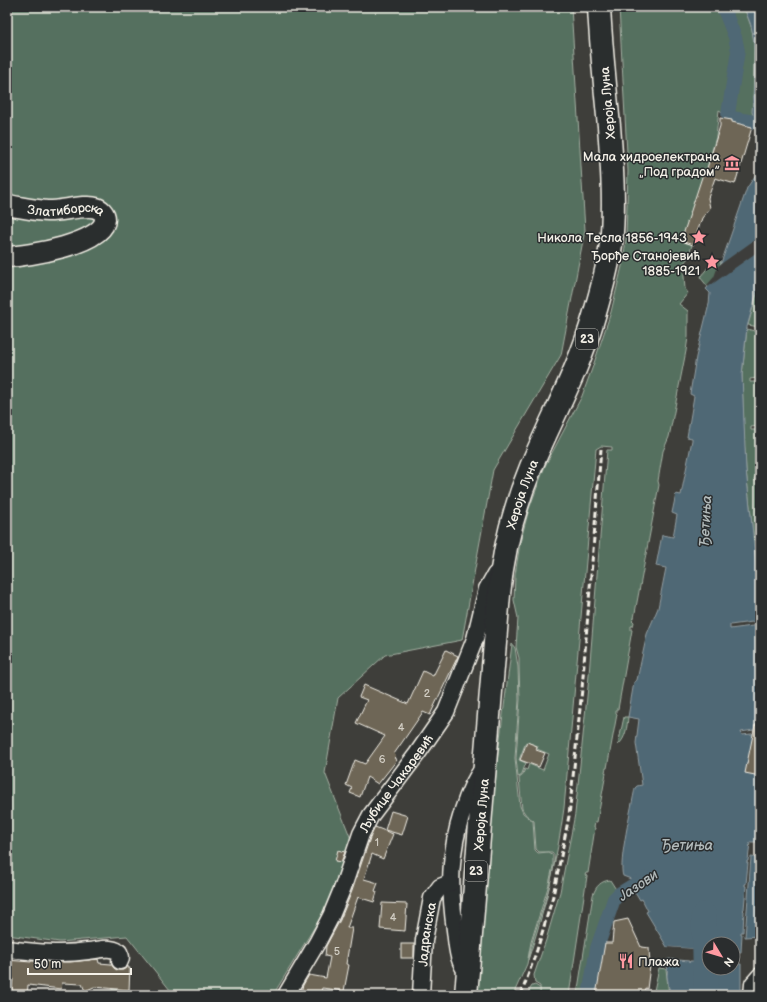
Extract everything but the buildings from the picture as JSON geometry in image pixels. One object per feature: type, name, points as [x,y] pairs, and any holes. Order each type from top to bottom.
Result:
[{"type":"main road","name":"Хероја Луна","points":[[467,985],[484,766],[502,572],[507,543],[518,501],[531,467],[584,349],[608,262],[612,222],[613,184],[599,7]]},
{"type":"street","name":"Златиборска","points":[[7,205],[47,211],[93,207],[102,212],[105,220],[97,233],[84,240],[36,254],[7,257]]},
{"type":"street","name":"Љубице Чакаревић","points":[[286,995],[318,942],[331,916],[343,887],[361,834],[371,815],[417,754],[446,712],[475,639],[487,589],[495,575],[498,572],[502,572]]},
{"type":"street","name":"Јадранска","points":[[467,985],[458,954],[450,883],[452,853],[457,830],[469,792],[484,766]]},
{"type":"street","name":"Јадранска","points":[[420,995],[424,940],[432,898],[440,887],[450,883]]},
{"type":"street","points":[[7,949],[49,954],[108,948],[119,952],[121,957],[120,961]]},
{"type":"street","points":[[752,995],[753,984],[760,976]]},
{"type":"green space","points":[[7,7],[571,7],[585,230],[561,355],[493,470],[462,640],[385,655],[338,698],[325,773],[351,839],[325,910],[273,995],[174,995],[127,936],[60,942],[7,935]]},
{"type":"green space","points":[[619,7],[719,7],[731,38],[734,52],[724,113],[719,110],[716,137],[705,175],[692,245],[688,258],[683,264],[685,289],[688,293],[679,304],[688,311],[688,337],[686,351],[669,437],[663,451],[658,481],[659,485],[634,618],[632,620],[634,622],[633,626],[631,626],[632,630],[618,709],[616,709],[617,714],[605,772],[597,822],[595,822],[588,873],[585,875],[587,876],[569,995],[540,995],[540,986],[535,983],[534,975],[560,892],[575,814],[588,687],[607,450],[612,450],[612,447],[601,446],[596,449],[564,808],[553,869],[555,856],[552,852],[539,852],[536,849],[534,821],[526,815],[522,809],[519,778],[522,776],[525,769],[527,770],[529,764],[543,770],[549,754],[537,749],[538,746],[526,742],[519,760],[526,763],[521,776],[518,777],[516,758],[520,699],[519,658],[516,647],[518,618],[514,600],[515,575],[520,543],[529,509],[545,466],[582,396],[611,312],[623,262],[626,239],[628,171]]},
{"type":"green space","points":[[728,7],[744,7],[752,29],[754,41],[754,117],[732,115],[742,52],[740,37]]},
{"type":"green space","points":[[718,261],[721,262],[716,278],[708,287],[700,277],[711,264]]},
{"type":"green space","points":[[758,290],[760,290],[759,327],[748,325]]},
{"type":"green space","points":[[747,329],[758,332],[757,378],[750,379],[750,382],[757,382],[758,426],[751,427],[751,430],[758,430],[760,477],[754,478],[755,481],[760,480],[760,599],[746,470],[744,437],[742,375]]},
{"type":"green space","points":[[512,644],[515,648],[518,667],[519,700],[515,758],[520,806],[523,813],[533,821],[535,850],[538,853],[548,852],[553,855],[553,866],[531,942],[527,964],[513,995],[476,995],[497,762]]},
{"type":"green space","points":[[624,717],[628,717],[627,728],[623,739],[618,745]]},
{"type":"green space","points":[[610,880],[617,891],[612,895],[608,902],[592,950],[585,995],[577,995],[593,895],[599,884]]},
{"type":"green space","points":[[549,888],[540,922],[528,960],[534,934]]},
{"type":"green space","points":[[606,935],[594,995],[592,995],[600,955]]},
{"type":"green space","points":[[659,968],[666,969],[669,995],[653,995]]},
{"type":"green space","points":[[535,985],[540,988],[540,995],[526,995],[532,986]]},
{"type":"green space","points":[[114,989],[129,990],[128,995],[100,995]]},
{"type":"water","points":[[744,7],[760,7],[760,121],[754,117],[752,112],[755,71],[754,40]]},
{"type":"water","name":"Ђетиња","points":[[760,165],[760,281],[747,327],[742,375],[746,470],[760,599],[760,621],[730,625],[730,629],[760,625],[760,729],[741,732],[742,735],[760,733],[760,842],[750,842],[745,884],[743,932],[741,932],[742,934],[741,952],[741,936],[701,936],[701,949],[667,947],[646,912],[648,911],[642,899],[640,900],[634,890],[631,890],[629,887],[631,879],[623,876],[622,859],[635,788],[642,785],[636,743],[639,719],[628,717],[634,682],[637,680],[647,634],[658,608],[666,568],[656,566],[662,535],[673,537],[677,515],[672,513],[676,494],[681,495],[692,440],[692,438],[687,437],[694,396],[690,394],[696,357],[709,304],[710,293],[706,289],[716,278],[747,188],[757,173]]},
{"type":"water","points":[[751,857],[760,858],[760,936],[745,937]]},
{"type":"water","points":[[668,959],[678,960],[679,962],[679,960],[689,961],[689,963],[690,961],[699,961],[699,963],[701,961],[701,976],[741,976],[741,995],[670,995],[667,976]]},
{"type":"pier","points":[[760,236],[760,250],[708,287],[707,285],[714,277],[718,266]]},
{"type":"pier","points":[[666,947],[701,949],[701,951],[667,949]]},
{"type":"waterway","points":[[723,7],[735,37],[738,51],[728,114]]},
{"type":"waterway","points":[[732,118],[760,123]]},
{"type":"waterway","name":"Јазови","points":[[589,995],[597,948],[614,899],[619,894],[645,878]]},
{"type":"waterway","name":"Ђетиња","points":[[704,915],[706,995]]},
{"type":"railway","points":[[521,995],[537,950],[553,896],[569,816],[582,689],[601,449]]},
{"type":"place","name":"Мала хидроелектрана „Под градом”","points":[[732,163]]},
{"type":"place","name":"Никола Тесла 1856-1943","points":[[699,237]]},
{"type":"place","name":"Ђорђе Станојевић 1885-1921","points":[[712,262]]},
{"type":"place","name":"Плажа","points":[[626,961]]}]
